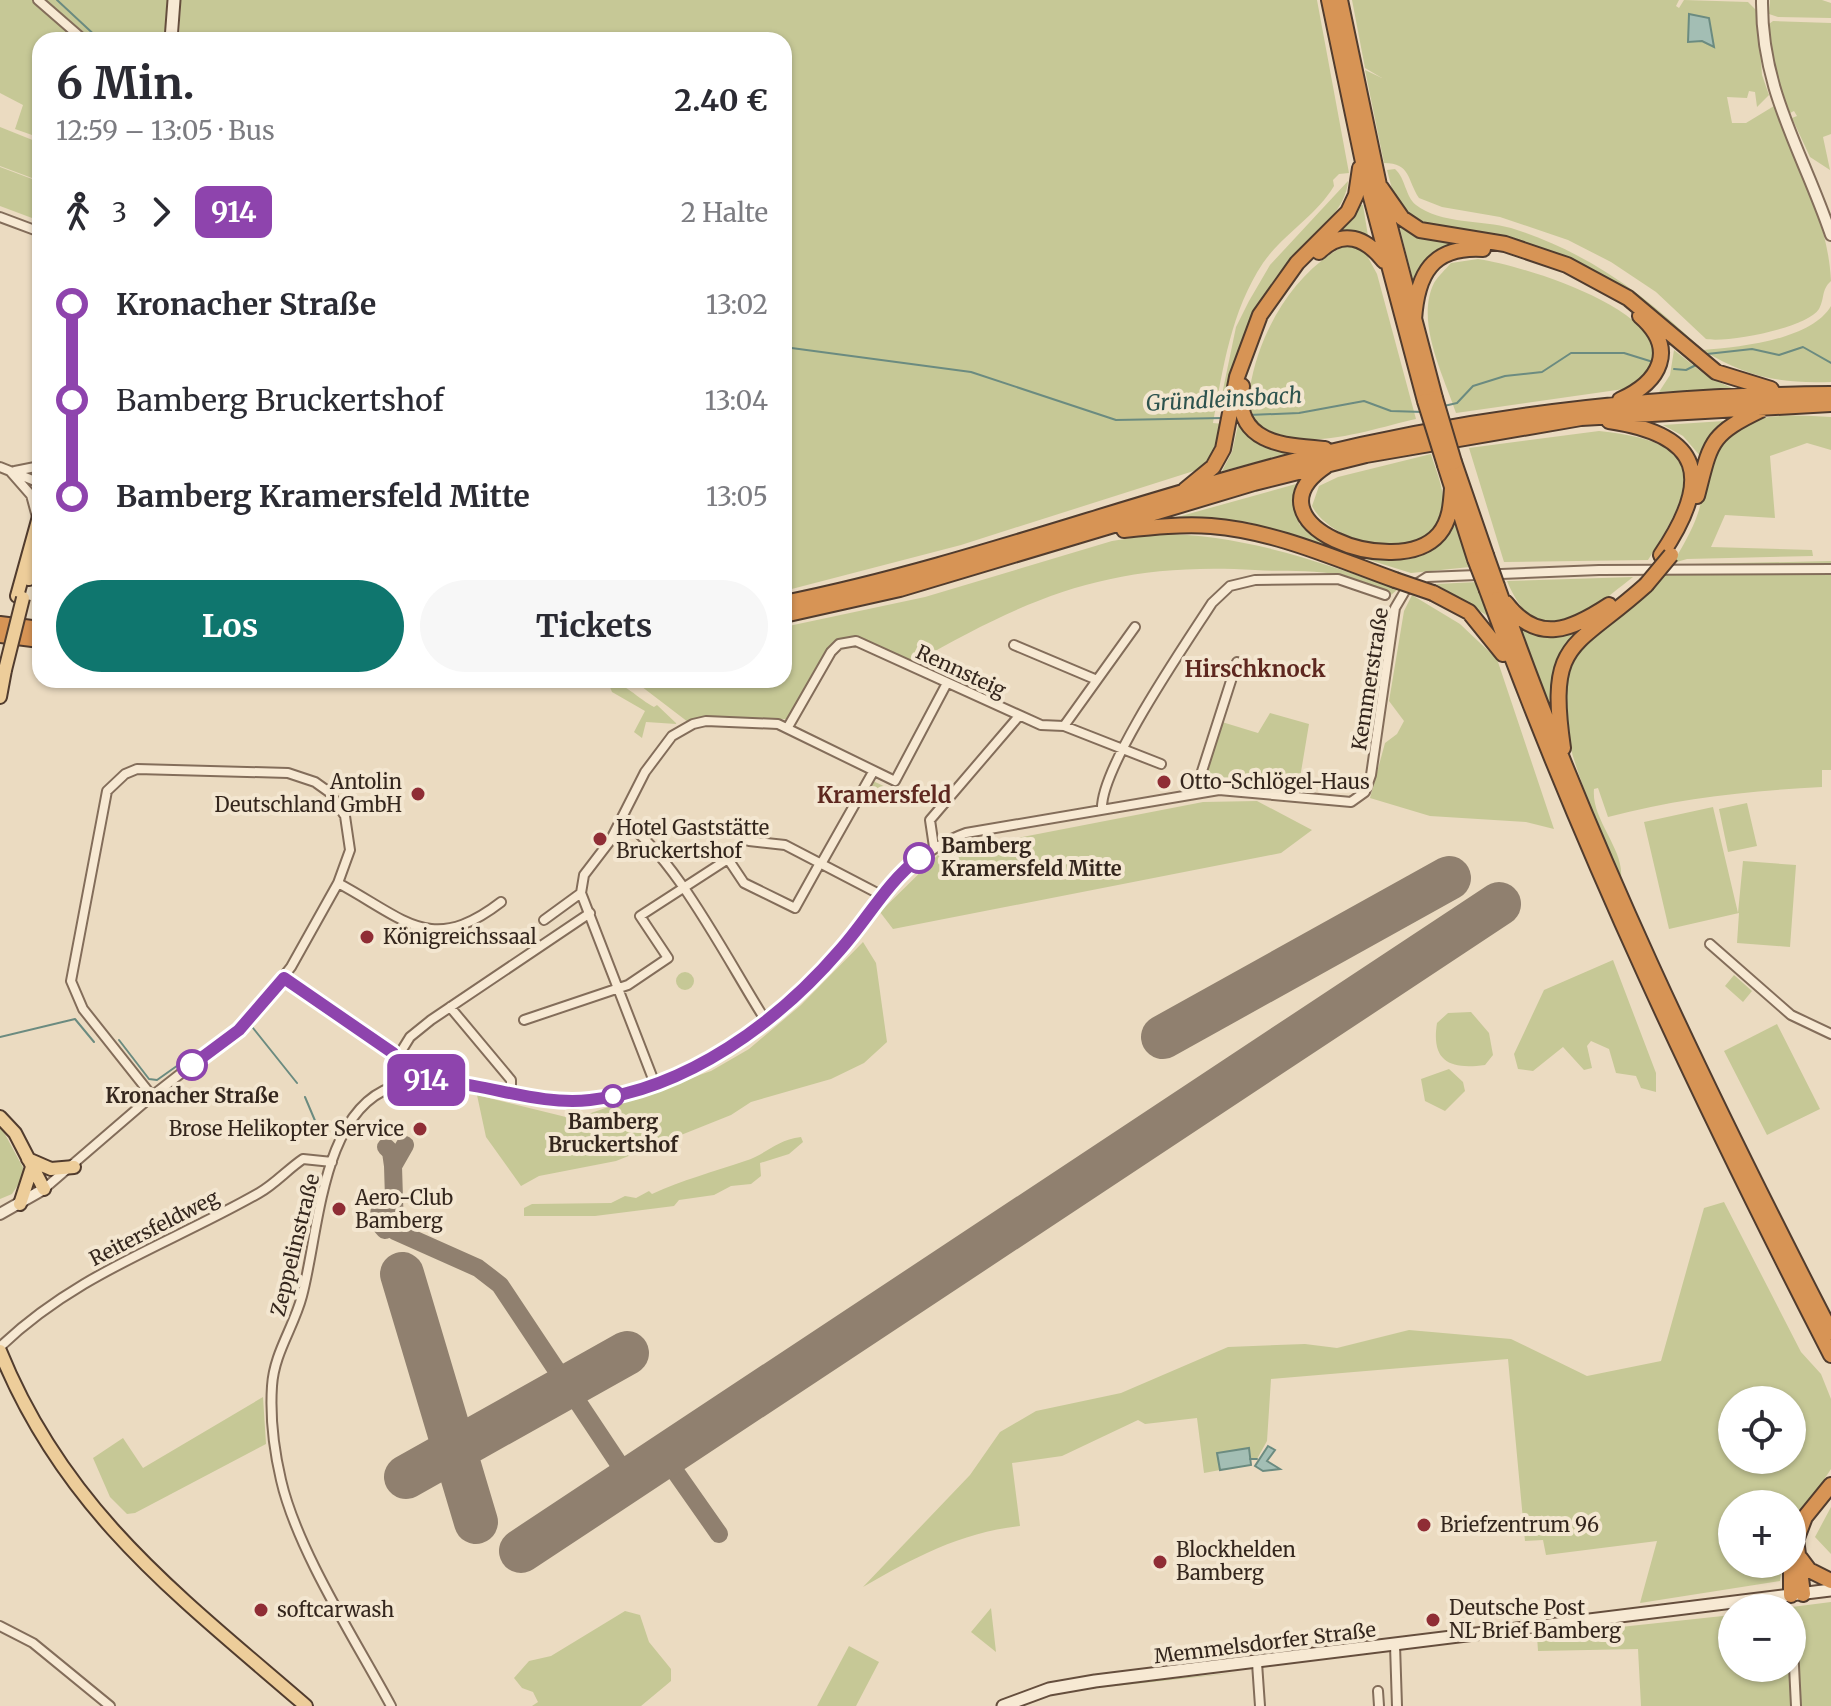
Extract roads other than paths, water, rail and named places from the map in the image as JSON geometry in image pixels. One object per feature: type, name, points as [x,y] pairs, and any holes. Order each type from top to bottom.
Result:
[{"type":"highway","points":[[1329,0],[1345,55],[1388,266],[1481,557]]},
{"type":"highway","points":[[1340,0],[1345,55]]},
{"type":"highway","points":[[1364,154],[1371,186],[1414,320],[1430,399]]},
{"type":"highway","points":[[1371,186],[1402,218],[1420,230],[1505,244],[1567,265],[1628,298],[1716,372],[1749,384],[1807,394]]},
{"type":"highway","points":[[1341,450],[1275,443],[1257,434],[1240,413],[1245,349],[1260,315],[1297,263],[1371,186]]},
{"type":"highway","points":[[1177,496],[1213,467],[1223,449],[1229,425],[1240,413],[1243,382],[1258,338],[1282,295],[1308,263],[1332,242],[1348,238],[1366,242],[1388,266]]},
{"type":"highway","points":[[1414,320],[1417,294],[1428,268],[1455,250],[1483,249],[1508,253],[1572,275],[1639,315],[1648,323],[1661,347],[1658,368],[1648,384],[1608,404]]},
{"type":"highway","points":[[792,601],[892,579],[1341,450],[1473,423],[1608,404],[1831,394]]},
{"type":"highway","points":[[792,613],[900,589],[1331,463],[1466,435],[1581,418],[1769,405],[1831,404]]},
{"type":"highway","points":[[1567,772],[1557,695],[1563,663],[1577,641],[1642,583],[1666,555],[1693,510],[1713,443],[1732,422],[1769,405]]},
{"type":"highway","points":[[1581,418],[1654,430],[1674,440],[1686,453],[1692,473],[1688,497],[1666,555]]},
{"type":"highway","points":[[1331,463],[1307,484],[1302,499],[1304,514],[1316,531],[1368,550],[1403,551],[1431,542],[1448,519],[1452,488],[1450,463]]},
{"type":"highway","points":[[1452,488],[1567,772],[1669,1005],[1831,1332]]},
{"type":"highway","points":[[1088,535],[1164,527],[1227,528],[1280,540],[1433,593],[1469,612],[1482,624],[1516,674]]},
{"type":"highway","points":[[1494,590],[1531,627],[1557,630],[1596,613],[1642,583]]},
{"type":"highway","points":[[1494,590],[1516,674],[1601,881],[1661,1013],[1831,1355]]},
{"type":"highway","points":[[0,624],[32,631]]},
{"type":"highway","points":[[0,638],[32,634]]},
{"type":"highway","points":[[1806,1520],[1811,1507],[1831,1485]]},
{"type":"highway","points":[[1806,1566],[1831,1581]]},
{"type":"main road","points":[[172,32],[174,0]]},
{"type":"main road","points":[[0,697],[3,667],[32,544]]},
{"type":"main road","points":[[20,597],[32,568]]},
{"type":"main road","points":[[0,1117],[15,1133],[44,1189]]},
{"type":"main road","points":[[30,1163],[51,1169],[74,1167]]},
{"type":"main road","points":[[20,1204],[30,1163]]},
{"type":"main road","points":[[0,1349],[3,1369],[40,1444],[113,1542],[167,1597],[293,1706]]},
{"type":"main road","points":[[3,1369],[51,1449],[118,1538],[179,1599],[306,1706]]},
{"type":"main road","name":"Memmelsdorfer Straße","points":[[1806,1596],[1831,1590]]},
{"type":"main road","name":"Memmelsdorfer Straße","points":[[1003,1706],[1069,1685],[1533,1626],[1718,1607]]},
{"type":"street","points":[[38,0],[75,32]]},
{"type":"street","points":[[1762,0],[1762,33],[1769,75],[1831,235]]},
{"type":"street","points":[[0,217],[32,229]]},
{"type":"street","points":[[0,467],[32,480]]},
{"type":"street","points":[[10,471],[32,467]]},
{"type":"street","points":[[10,471],[32,498]]},
{"type":"street","name":"Kemmerstraße","points":[[404,1083],[436,1080],[511,1095],[588,1100],[655,1084],[702,1061],[766,1021],[821,972],[906,868],[934,847],[983,829],[1195,793],[1231,790],[1340,803],[1360,796],[1371,775],[1395,608],[1405,591],[1427,577],[1599,570],[1831,569]]},
{"type":"street","name":"Kemmerstraße","points":[[1102,809],[1106,783],[1124,751],[1212,603],[1230,586],[1255,580],[1338,579],[1385,595]]},
{"type":"street","points":[[1064,726],[1135,627]]},
{"type":"street","name":"Rennsteig","points":[[788,727],[831,652],[847,641],[865,643],[1041,725],[1064,726],[1161,764]]},
{"type":"street","points":[[1014,645],[1097,680]]},
{"type":"street","points":[[1195,793],[1237,662]]},
{"type":"street","points":[[655,1084],[581,893],[584,875],[610,841],[652,762],[667,741],[684,728],[706,721],[788,727],[891,782],[899,777],[947,683]]},
{"type":"street","points":[[934,847],[930,820],[1019,716]]},
{"type":"street","points":[[0,1214],[44,1189],[74,1167],[152,1096],[239,1030],[284,978],[338,883],[350,850],[350,833],[338,804],[315,782],[288,773],[137,769],[115,781],[103,803],[71,981],[83,1009],[152,1096]]},
{"type":"street","points":[[524,1020],[616,989],[668,958],[640,916],[728,859],[744,883],[795,908],[873,772]]},
{"type":"street","points":[[621,820],[643,835],[664,860],[766,1021]]},
{"type":"street","points":[[749,841],[785,845],[883,896]]},
{"type":"street","points":[[338,883],[415,925],[438,931],[468,926],[501,902]]},
{"type":"street","points":[[544,920],[581,893]]},
{"type":"street","points":[[397,1058],[410,1037],[590,913]]},
{"type":"street","points":[[1710,944],[1791,1015],[1831,1034]]},
{"type":"street","points":[[284,978],[381,1042],[397,1058],[404,1083]]},
{"type":"street","points":[[450,1007],[511,1080],[511,1095]]},
{"type":"street","name":"Zeppelinstraße","points":[[391,1706],[295,1522],[281,1483],[275,1446],[272,1385],[275,1361],[298,1311],[332,1162],[344,1130],[360,1108],[383,1090],[404,1083]]},
{"type":"street","name":"Reitersfeldweg","points":[[0,1349],[34,1314],[127,1258],[261,1192],[303,1159],[332,1162]]},
{"type":"street","points":[[0,1626],[33,1643],[110,1706]]},
{"type":"street","points":[[1395,1645],[1397,1706]]},
{"type":"street","points":[[1257,1663],[1260,1706]]},
{"type":"street","points":[[1795,1682],[1796,1706]]},
{"type":"street","points":[[1378,1691],[1379,1706]]},
{"type":"waterway","name":"Gründleinsbach","points":[[57,0],[91,32]]},
{"type":"waterway","name":"Gründleinsbach","points":[[1707,354],[1752,349],[1779,355],[1803,347],[1831,363]]},
{"type":"waterway","name":"Gründleinsbach","points":[[792,348],[971,372],[1116,420],[1222,418]]},
{"type":"waterway","name":"Gründleinsbach","points":[[1444,406],[1457,403],[1473,386],[1505,376],[1542,372],[1571,353],[1624,353],[1653,362]]},
{"type":"waterway","name":"Gründleinsbach","points":[[1674,369],[1686,370],[1696,365]]},
{"type":"waterway","name":"Gründleinsbach","points":[[1249,415],[1299,413],[1364,401],[1391,411],[1423,412]]},
{"type":"waterway","points":[[0,1037],[75,1019],[94,1042]]},
{"type":"waterway","points":[[119,1040],[149,1079],[157,1080],[239,1022]]},
{"type":"waterway","points":[[253,1028],[297,1083]]},
{"type":"waterway","points":[[305,1097],[316,1123]]},
{"type":"waterway","points":[[1250,1459],[1257,1459]]},
{"type":"place","name":"Otto-Schlögel-Haus","points":[[1164,782]]},
{"type":"place","name":"Antolin Deutschland GmbH","points":[[418,794]]},
{"type":"place","name":"Hotel Gaststätte Bruckertshof","points":[[600,839]]},
{"type":"place","name":"Bamberg Kramersfeld Mitte","points":[[919,858]]},
{"type":"place","name":"Königreichssaal","points":[[367,937]]},
{"type":"place","name":"Kronacher Straße","points":[[192,1065]]},
{"type":"place","name":"Bamberg Bruckertshof","points":[[613,1096]]},
{"type":"place","name":"Brose Helikopter Service","points":[[420,1129]]},
{"type":"place","name":"Aero-Club Bamberg","points":[[339,1209]]},
{"type":"place","name":"Briefzentrum 96","points":[[1424,1525]]},
{"type":"place","name":"Blockhelden Bamberg","points":[[1160,1562]]},
{"type":"place","name":"softcarwash","points":[[261,1610]]},
{"type":"place","name":"Deutsche Post NL Brief Bamberg","points":[[1433,1620]]},
{"type":"district","name":"Hirschknock","points":[[1255,669]]},
{"type":"district","name":"Kramersfeld","points":[[884,795]]}]
